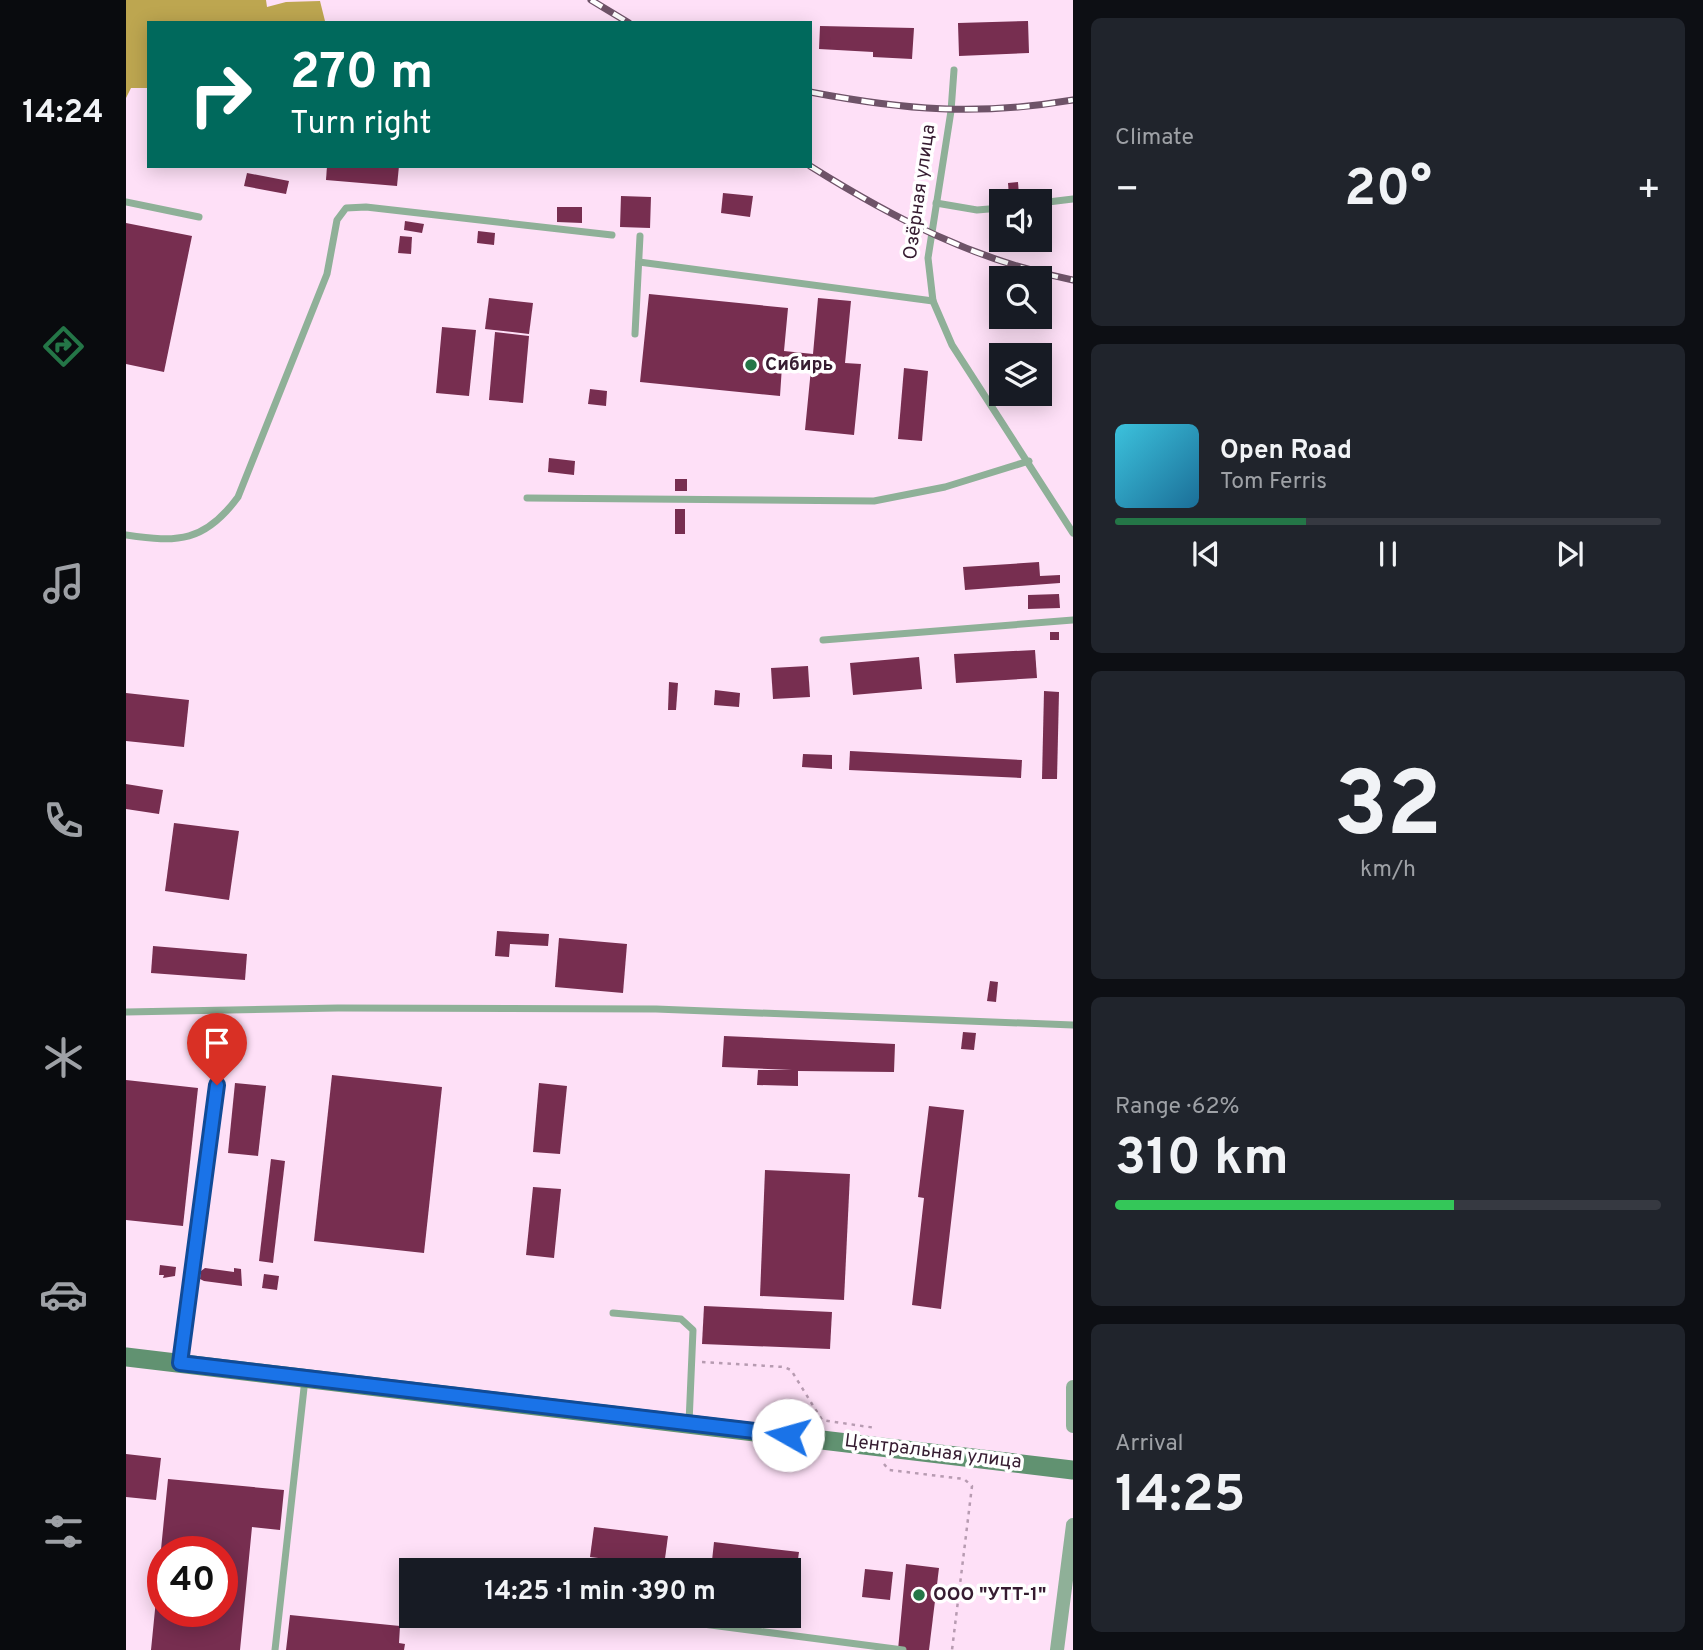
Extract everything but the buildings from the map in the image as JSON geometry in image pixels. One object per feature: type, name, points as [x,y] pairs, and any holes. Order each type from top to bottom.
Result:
[{"type":"street","name":"Центральная улица","points":[[126,1357],[1073,1470]]},
{"type":"street","points":[[1073,1387],[1073,1426]]},
{"type":"street","points":[[1057,1650],[1073,1525]]},
{"type":"lane","name":"Озёрная улица","points":[[954,70],[953,102],[928,258],[933,301],[952,345],[1073,533]]},
{"type":"lane","points":[[1052,202],[1073,199]]},
{"type":"lane","points":[[126,202],[199,217]]},
{"type":"lane","points":[[936,203],[977,210],[989,209]]},
{"type":"lane","points":[[126,534],[157,540],[195,536],[214,525],[238,497],[327,274],[337,220],[346,208],[366,207],[612,235]]},
{"type":"lane","points":[[635,334],[640,236]]},
{"type":"lane","points":[[639,262],[933,301]]},
{"type":"lane","points":[[527,498],[874,501],[945,486],[1029,461]]},
{"type":"lane","points":[[823,640],[1073,620]]},
{"type":"lane","points":[[126,1012],[338,1008],[656,1009],[1073,1025]]},
{"type":"lane","points":[[180,1363],[217,1085]]},
{"type":"lane","points":[[613,1313],[681,1319],[689,1323],[693,1330],[689,1423]]},
{"type":"lane","points":[[275,1650],[305,1378]]},
{"type":"lane","points":[[734,1628],[903,1650]]},
{"type":"path","points":[[692,1361],[784,1367],[791,1370],[822,1420],[884,1429],[887,1432],[884,1465],[889,1470],[964,1479],[972,1486],[952,1650]]},
{"type":"shaded area","points":[[126,0],[266,0],[267,7],[286,2],[320,1],[325,21],[147,21],[147,88],[131,88],[126,98]]},
{"type":"railway","points":[[591,0],[626,21]]},
{"type":"railway","points":[[812,92],[877,103],[941,109],[1005,108],[1073,100]]},
{"type":"railway","points":[[812,167],[872,203],[936,235],[1003,261],[1073,280]]},
{"type":"place","name":"Сибирь","points":[[751,365]]},
{"type":"place","name":"ООО \"УТТ-1\"","points":[[919,1595]]},
{"type":"route","points":[[217,1085],[180,1363],[788,1435]]}]
